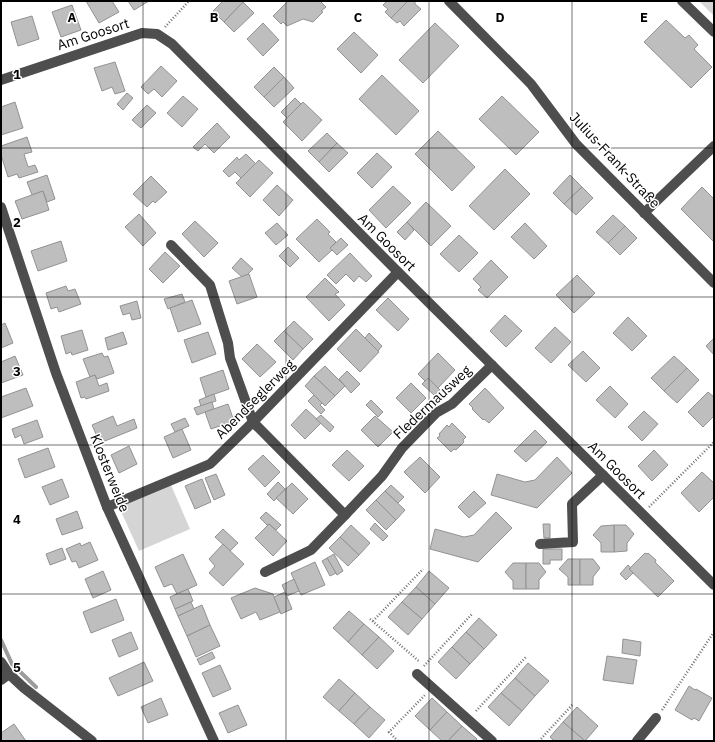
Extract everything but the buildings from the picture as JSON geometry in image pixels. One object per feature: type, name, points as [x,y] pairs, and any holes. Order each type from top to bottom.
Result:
[{"type":"street","name":"Julius-Frank-Straße","points":[[449,1],[531,84],[576,144],[714,283]]},
{"type":"street","points":[[682,1],[714,32]]},
{"type":"street","name":"Am Goosort","points":[[1,80],[123,38],[142,33],[157,34],[172,44],[398,272],[714,585]]},
{"type":"street","points":[[644,213],[714,146]]},
{"type":"street","name":"Klosterweide","points":[[1,207],[56,373],[107,507],[214,741]]},
{"type":"street","points":[[171,245],[210,285],[228,343],[230,358],[253,422],[345,515]]},
{"type":"street","name":"Abendseglerweg","points":[[107,507],[210,464],[253,422],[398,272]]},
{"type":"street","name":"Fledermausweg","points":[[266,572],[311,550],[382,476],[402,448],[436,413],[452,404],[492,365]]},
{"type":"street","points":[[540,544],[573,542],[572,504],[603,475]]},
{"type":"street","points":[[1,662],[5,677],[24,688],[92,741]]},
{"type":"street","points":[[421,670],[432,687],[492,741]]},
{"type":"street","points":[[638,741],[656,718]]},
{"type":"path","points":[[157,34],[188,1]]},
{"type":"path","points":[[642,514],[714,442]]},
{"type":"path","points":[[423,568],[372,620],[421,670],[472,614]]},
{"type":"path","points":[[656,718],[714,632]]},
{"type":"path","points":[[468,720],[526,657]]},
{"type":"path","points":[[398,741],[389,732],[432,687]]},
{"type":"path","points":[[539,741],[573,704]]},
{"type":"shaded area","points":[[699,1],[714,1],[714,16]]},
{"type":"shaded area","points":[[171,485],[190,529],[139,551],[119,507]]},
{"type":"waterway","points":[[1,640],[12,664],[36,687]]}]
